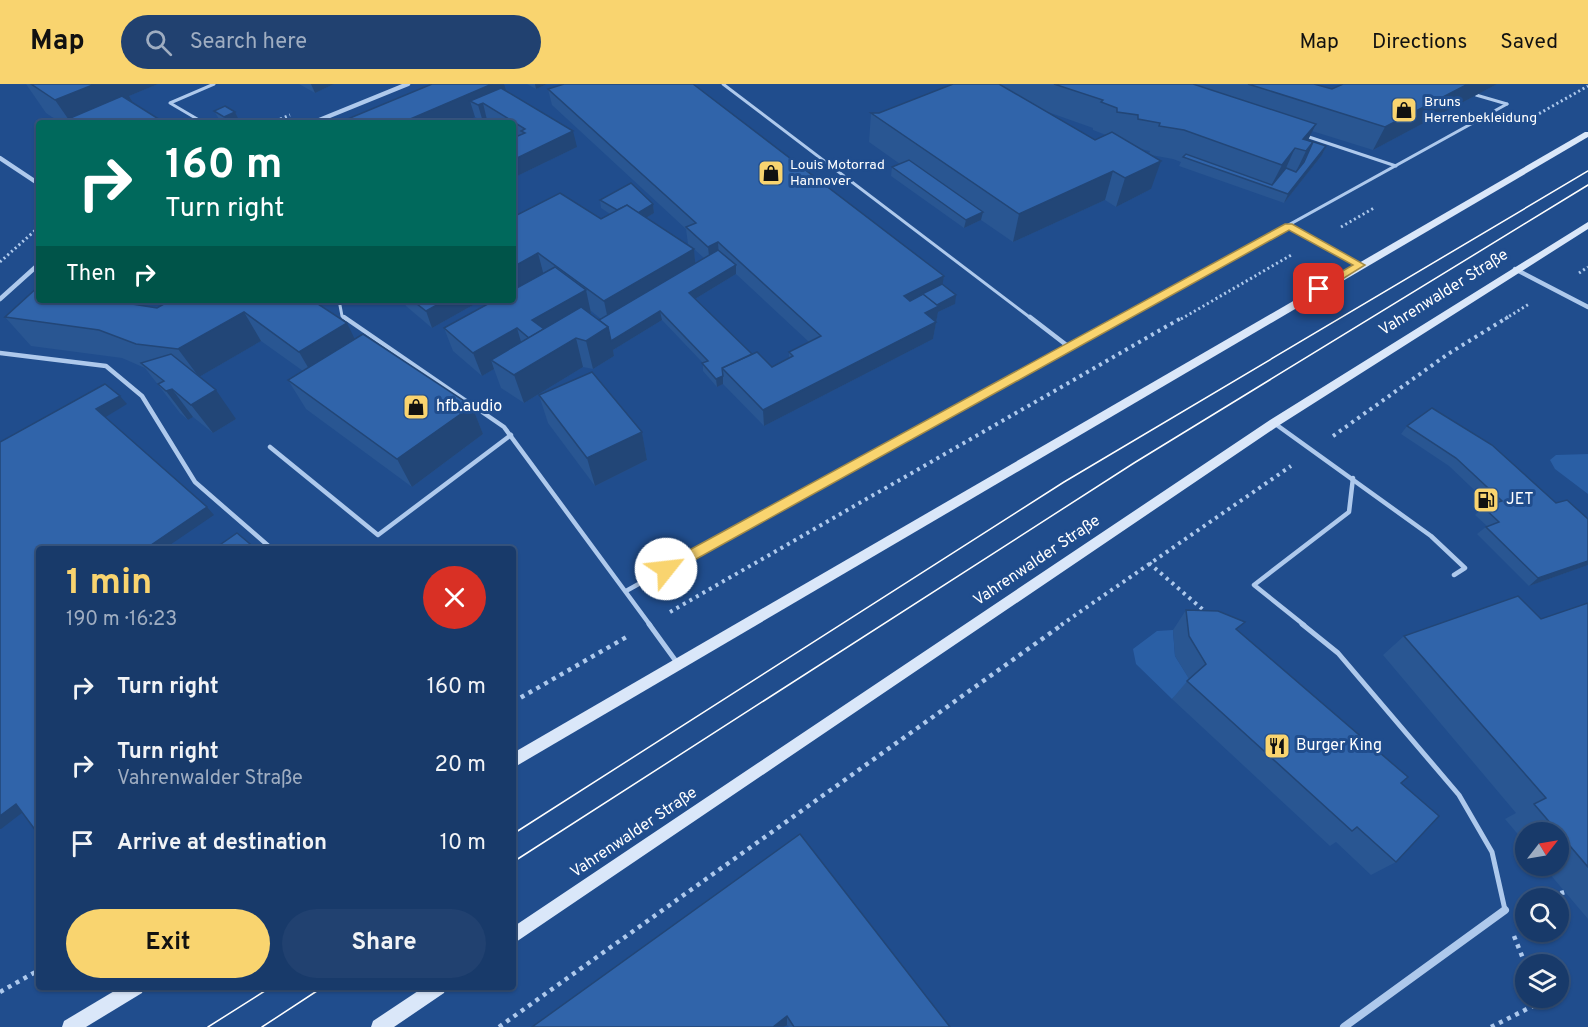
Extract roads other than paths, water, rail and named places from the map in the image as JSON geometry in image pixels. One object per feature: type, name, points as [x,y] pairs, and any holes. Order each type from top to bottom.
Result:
[{"type":"main road","points":[[516,759],[1588,134]]},
{"type":"main road","name":"Vahrenwalder Straße","points":[[516,934],[1274,423],[1588,225]]},
{"type":"main road","points":[[70,1027],[131,990]]},
{"type":"main road","points":[[380,1027],[434,990]]},
{"type":"street","points":[[319,120],[408,84]]},
{"type":"street","points":[[0,158],[36,182]]},
{"type":"street","points":[[0,299],[36,267]]},
{"type":"street","points":[[1515,269],[1588,307]]},
{"type":"street","points":[[1344,1027],[1505,910]]},
{"type":"lane","points":[[199,120],[170,103],[214,84]]},
{"type":"lane","points":[[723,84],[1069,347]]},
{"type":"lane","points":[[626,591],[1508,104],[1476,95]]},
{"type":"lane","points":[[1297,134],[1396,166]]},
{"type":"lane","points":[[1288,226],[1360,265]]},
{"type":"lane","points":[[340,303],[342,316],[504,427],[678,664]]},
{"type":"lane","points":[[0,353],[106,366],[142,396],[195,482],[270,546]]},
{"type":"lane","points":[[1274,423],[1431,536],[1465,568],[1454,576]]},
{"type":"lane","points":[[270,447],[378,535],[511,435]]},
{"type":"lane","points":[[1353,478],[1349,512],[1254,585],[1338,653],[1459,795],[1492,852],[1505,910]]},
{"type":"tram line","points":[[516,832],[1064,482],[1588,171]]},
{"type":"tram line","points":[[516,860],[1134,463],[1588,185]]},
{"type":"tram line","points":[[208,1027],[266,990]]},
{"type":"tram line","points":[[262,1027],[318,990]]},
{"type":"place","name":"Bruns Herrenbekleidung","points":[[1404,110]]},
{"type":"place","name":"Louis Motorrad Hannover","points":[[771,173]]},
{"type":"place","name":"hfb.audio","points":[[416,407]]},
{"type":"place","name":"JET","points":[[1486,500]]},
{"type":"place","name":"Burger King","points":[[1277,746]]}]
